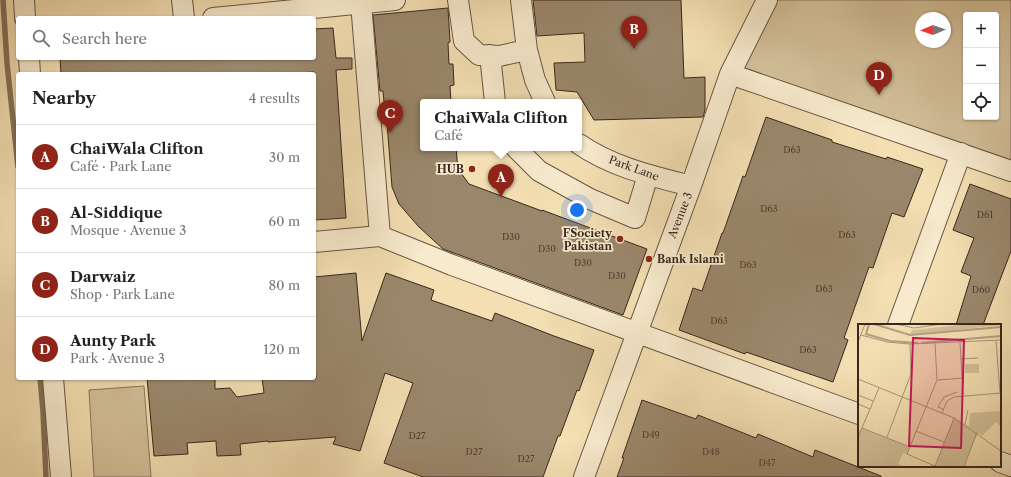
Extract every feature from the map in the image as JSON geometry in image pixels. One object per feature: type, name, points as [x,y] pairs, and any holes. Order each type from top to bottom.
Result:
[{"type":"street","points":[[24,0],[26,16]]},
{"type":"street","points":[[182,0],[184,16]]},
{"type":"street","points":[[232,16],[395,0]]},
{"type":"street","points":[[458,0],[464,41],[479,55],[499,56],[527,50]]},
{"type":"street","points":[[521,0],[527,50],[535,80],[544,99]]},
{"type":"street","name":"Avenue 3","points":[[584,477],[691,186],[730,74],[766,0]]},
{"type":"street","points":[[361,3],[380,236]]},
{"type":"street","points":[[490,55],[495,99]]},
{"type":"street","points":[[29,60],[30,72]]},
{"type":"street","points":[[730,74],[1011,171]]},
{"type":"street","name":"Park Lane","points":[[582,146],[612,162],[648,175],[691,186]]},
{"type":"street","points":[[519,151],[539,172],[590,199],[635,218],[648,175]]},
{"type":"street","points":[[898,324],[961,153]]},
{"type":"street","points":[[316,242],[380,236],[452,265],[858,414]]},
{"type":"street","points":[[53,380],[61,477]]},
{"type":"street","points":[[1001,462],[1011,466]]},
{"type":"shaded area","points":[[767,0],[1011,0],[1011,173],[730,74]]},
{"type":"shaded area","points":[[144,386],[151,477],[94,477],[89,390]]},
{"type":"building","points":[[533,0],[681,0],[684,78],[705,77],[705,110],[703,117],[594,120],[577,92],[556,90],[554,63],[585,62],[584,33],[537,36]]},
{"type":"building","points":[[448,8],[450,42],[448,43],[449,64],[453,64],[454,85],[450,86],[451,99],[420,99],[420,151],[456,151],[458,169],[469,184],[647,249],[623,315],[443,249],[419,227],[399,204],[392,187],[387,123],[386,124],[383,91],[380,91],[373,15]]},
{"type":"building","points":[[333,28],[336,58],[352,58],[352,69],[336,70],[346,218],[316,220],[316,72],[61,72],[60,60],[316,60],[316,29]]},
{"type":"building","points":[[766,117],[832,140],[832,142],[886,159],[887,157],[923,169],[904,217],[892,213],[873,268],[869,267],[844,338],[848,340],[833,382],[746,352],[745,354],[679,330],[693,288],[702,291],[722,233],[743,176],[745,177]]},
{"type":"building","points":[[970,184],[1011,199],[1011,251],[983,324],[956,324],[971,276],[961,272],[974,238],[953,230]]},
{"type":"building","points":[[356,273],[362,341],[386,273],[434,290],[431,300],[492,321],[495,313],[594,350],[579,391],[577,390],[560,436],[558,436],[543,477],[423,477],[384,463],[413,383],[385,373],[360,451],[333,444],[336,437],[240,444],[241,455],[217,456],[216,441],[187,443],[188,454],[154,456],[147,380],[215,380],[215,389],[230,388],[237,397],[264,393],[262,380],[316,380],[316,277]]},
{"type":"building","points":[[642,400],[696,419],[698,415],[756,438],[758,434],[813,457],[815,450],[881,477],[617,477],[624,458],[622,458]]},
{"type":"waterway","points":[[3,0],[7,63],[16,148]]},
{"type":"waterway","points":[[40,380],[46,477]]},
{"type":"place","name":"Al-Siddique","points":[[634,49]]},
{"type":"place","name":"Aunty Park","points":[[879,95]]},
{"type":"place","name":"Darwaiz","points":[[390,133]]},
{"type":"place","name":"HUB","points":[[472,169]]},
{"type":"place","name":"ChaiWala Clifton","points":[[501,197]]},
{"type":"place","name":"FSociety Pakistan","points":[[620,239]]},
{"type":"place","name":"Bank Islami","points":[[649,259]]}]
